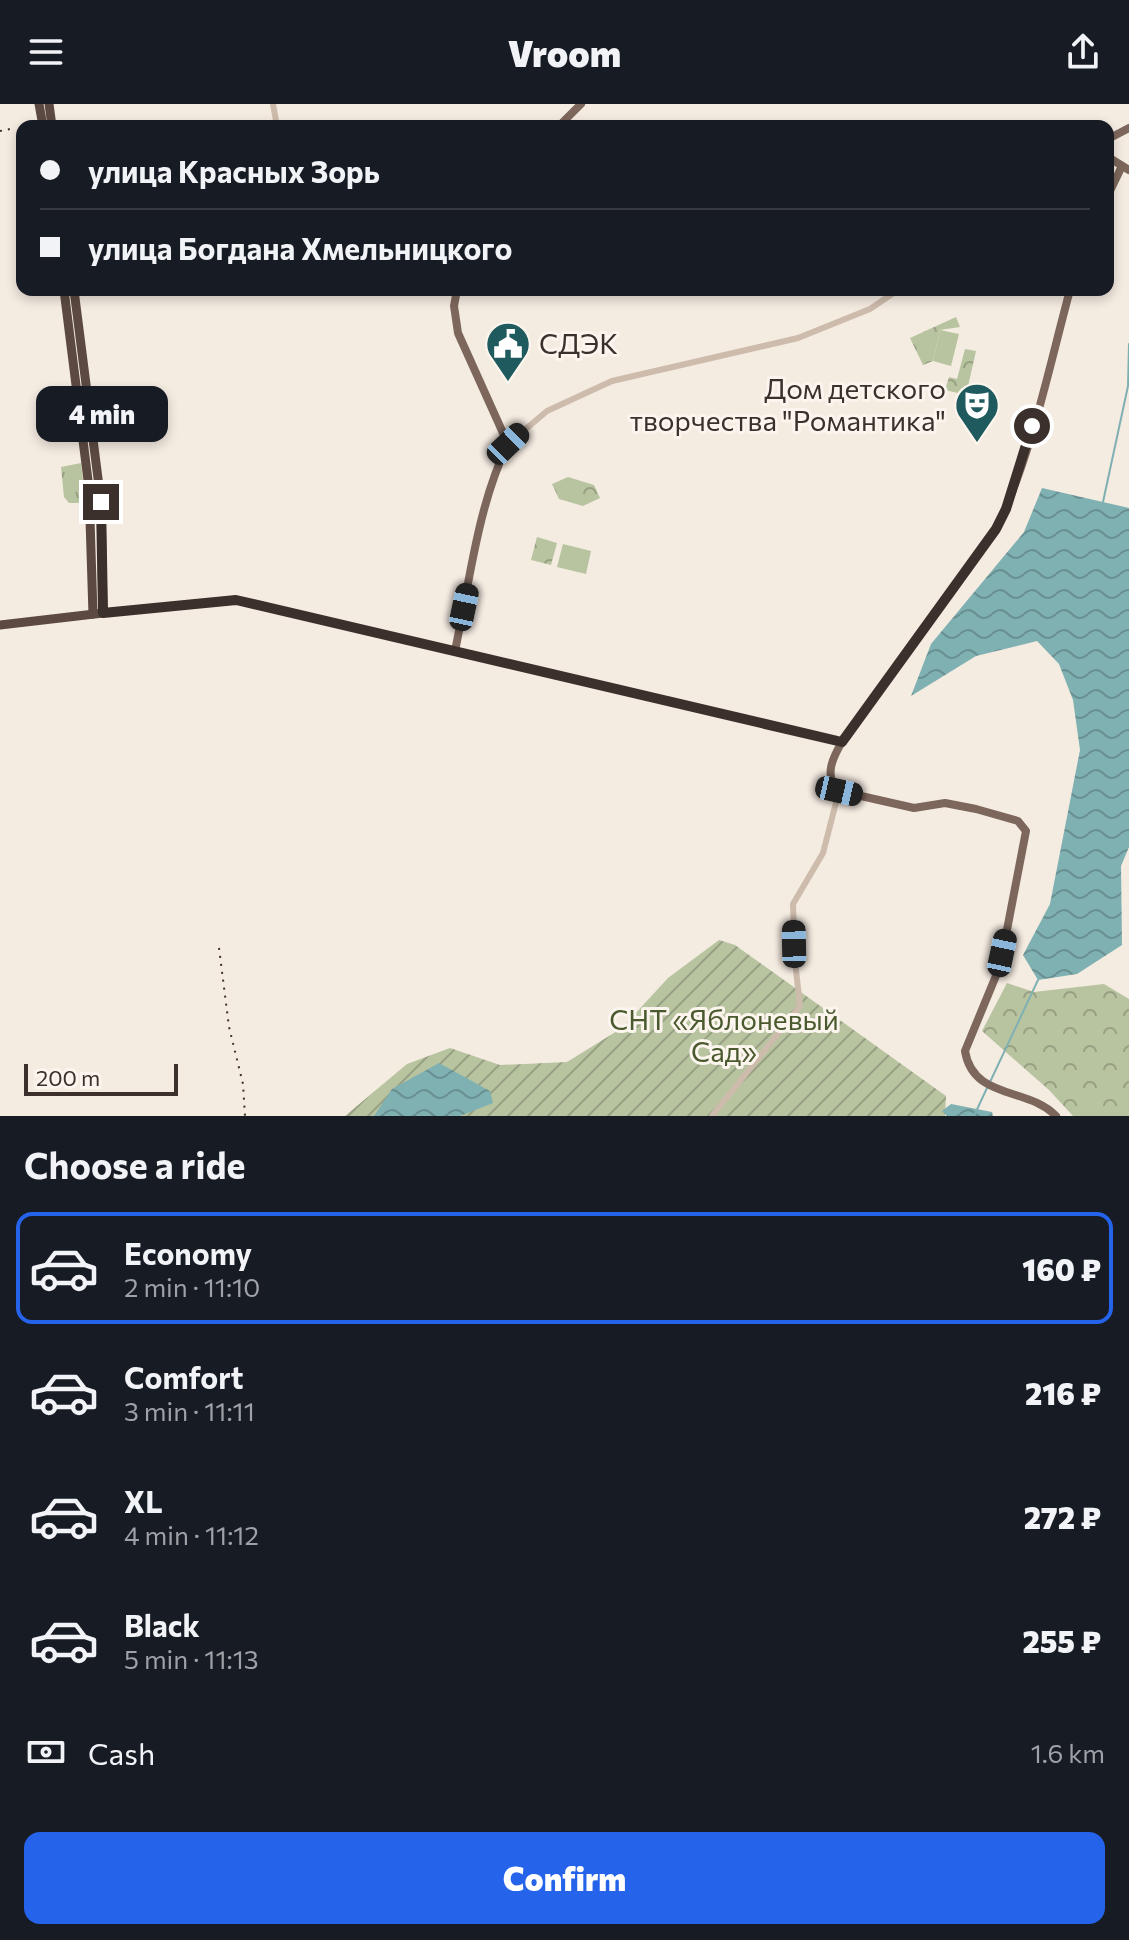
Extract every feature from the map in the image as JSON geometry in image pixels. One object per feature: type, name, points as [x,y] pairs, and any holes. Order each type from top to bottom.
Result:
[{"type":"highway","points":[[65,296],[93,474]]},
{"type":"highway","points":[[0,625],[98,614],[93,474],[75,296]]},
{"type":"main road","points":[[565,120],[581,104]]},
{"type":"main road","points":[[1114,185],[1125,168]]},
{"type":"main road","points":[[455,651],[495,469],[508,444],[458,333],[454,306],[456,296]]},
{"type":"main road","points":[[1056,1116],[1046,1105],[1003,1092],[972,1072],[965,1051],[1000,966],[1026,831],[1018,821],[976,809],[945,803],[914,808],[839,791],[832,785],[830,775],[835,753],[842,742],[996,529],[1006,509],[1025,453],[1068,296]]},
{"type":"main road","points":[[98,614],[236,600],[842,742]]},
{"type":"street","points":[[508,444],[547,411],[612,381],[798,338],[870,309],[889,296]]},
{"type":"street","points":[[712,1116],[800,1006],[793,904],[823,853],[839,791]]},
{"type":"green space","points":[[956,317],[960,327],[940,330],[933,361],[923,365],[910,338]]},
{"type":"green space","points":[[940,330],[959,334],[951,366],[933,361]]},
{"type":"green space","points":[[965,349],[976,351],[966,395],[945,390],[949,377],[957,379]]},
{"type":"green space","points":[[81,463],[86,503],[69,503],[64,497],[61,467]]},
{"type":"green space","points":[[568,477],[594,485],[600,498],[583,506],[559,499],[552,484]]},
{"type":"green space","points":[[537,537],[557,543],[551,565],[531,560]]},
{"type":"green space","points":[[563,544],[591,551],[586,574],[557,567]]},
{"type":"green space","name":"СНТ «Яблоневый Сад»","points":[[719,940],[735,945],[946,1096],[945,1116],[345,1116],[407,1064],[450,1048],[500,1065],[567,1062],[622,1028],[668,978]]},
{"type":"green space","points":[[1007,983],[1034,992],[1104,984],[1129,999],[1129,1116],[1073,1116],[1049,1090],[982,1031]]},
{"type":"water","points":[[1042,488],[1129,508],[1129,847],[1121,866],[1122,945],[1077,974],[1038,980],[1023,955],[1050,904],[1080,750],[1073,700],[1059,664],[1037,641],[976,656],[911,696],[931,644],[1024,532]]},
{"type":"water","points":[[439,1063],[490,1091],[493,1103],[460,1116],[374,1116],[392,1089]]},
{"type":"water","points":[[951,1104],[992,1112],[993,1116],[947,1116],[942,1111]]},
{"type":"waterway","points":[[1103,502],[1128,386],[1129,344]]},
{"type":"waterway","points":[[990,1082],[1038,980]]},
{"type":"waterway","points":[[974,1116],[987,1088]]},
{"type":"railway","points":[[0,131],[10,129]]},
{"type":"railway","points":[[219,948],[229,1027],[243,1084],[245,1116]]},
{"type":"place","name":"СДЭК","points":[[508,383]]},
{"type":"place","name":"Дом детского творчества \"Романтика\"","points":[[977,444]]},
{"type":"route","points":[[101,502],[103,613],[236,600],[842,742],[996,529],[1006,509],[1032,426]]}]
